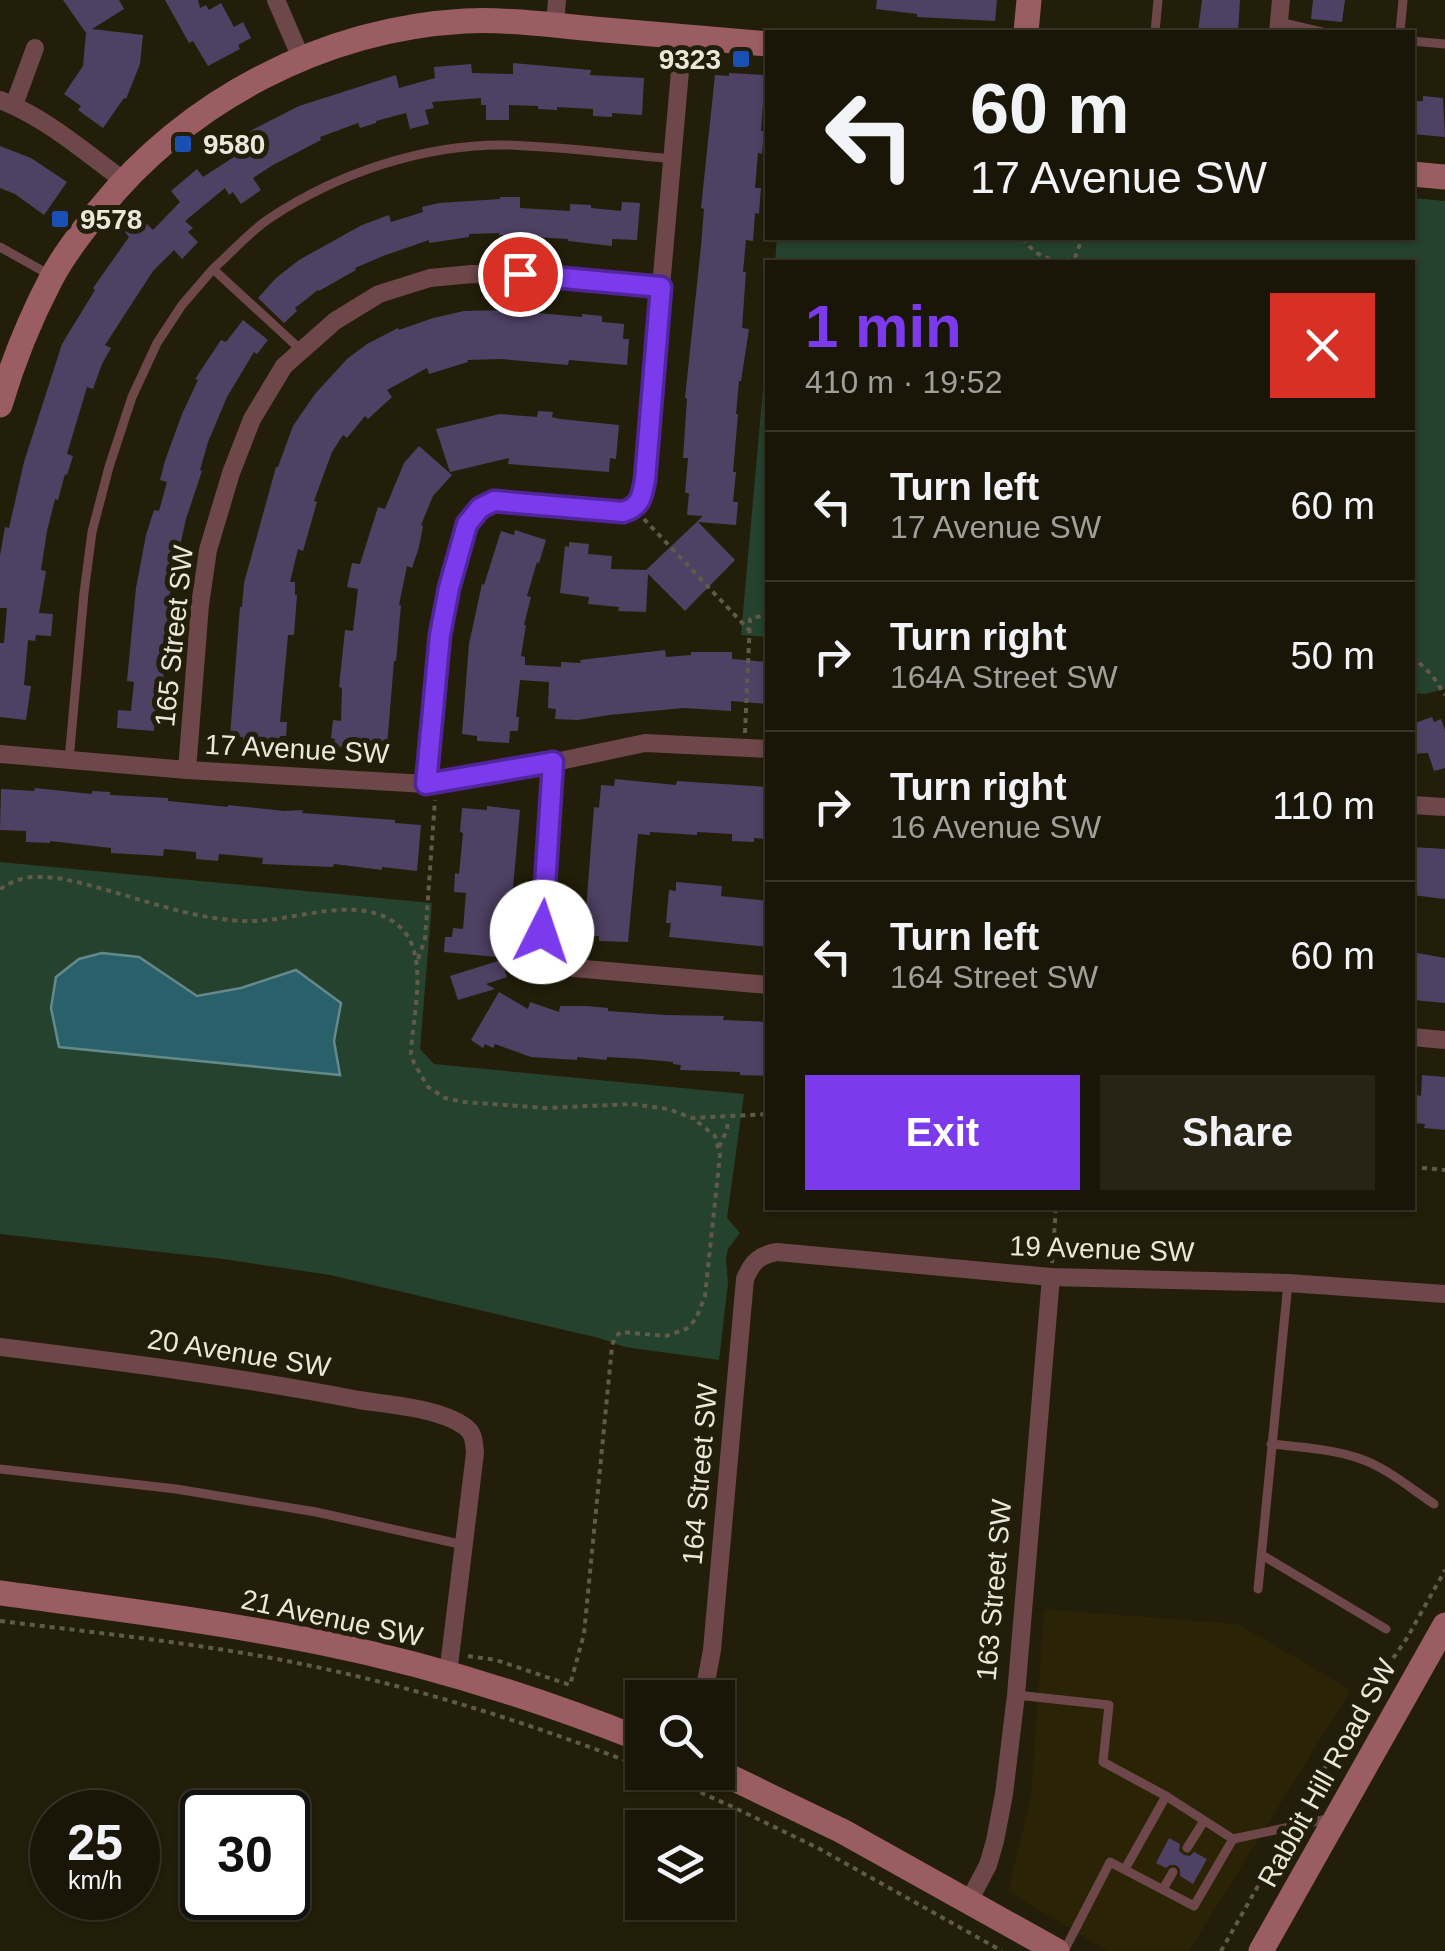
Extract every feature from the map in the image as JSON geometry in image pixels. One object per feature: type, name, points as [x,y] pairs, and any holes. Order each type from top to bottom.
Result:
[{"type":"street","points":[[276,0],[301,58]]},
{"type":"street","points":[[1026,30],[1030,0]]},
{"type":"street","points":[[1278,28],[1281,0]]},
{"type":"street","points":[[0,405],[23,338],[52,276],[124,180],[194,117],[301,58],[360,39],[422,12],[468,21],[517,22],[556,13],[684,37],[765,44]]},
{"type":"street","points":[[431,783],[440,635],[467,524],[480,508],[494,501],[612,512],[634,508],[643,491],[684,37]]},
{"type":"street","points":[[36,48],[7,103],[124,180]]},
{"type":"street","points":[[1415,174],[1445,176]]},
{"type":"street","name":"165 Street SW","points":[[187,770],[208,550],[252,419],[284,366],[336,320],[379,294],[430,278],[520,274],[661,287]]},
{"type":"street","name":"17 Avenue SW","points":[[0,754],[187,770],[431,783],[645,743],[765,749]]},
{"type":"street","points":[[553,762],[542,932],[554,959],[573,968],[765,985]]},
{"type":"street","points":[[1415,804],[1445,807]]},
{"type":"street","points":[[1415,1037],[1445,1040]]},
{"type":"street","name":"19 Avenue SW","points":[[758,1258],[777,1252],[1050,1277],[1288,1283],[1445,1294]]},
{"type":"street","name":"164 Street SW","points":[[706,1680],[712,1650],[745,1280],[758,1258]]},
{"type":"street","name":"163 Street SW","points":[[969,1901],[988,1865],[998,1830],[1016,1695],[1050,1277]]},
{"type":"street","name":"20 Avenue SW","points":[[0,1348],[267,1382],[435,1414],[467,1427],[475,1452],[464,1545]]},
{"type":"street","points":[[453,1684],[464,1545]]},
{"type":"street","name":"21 Avenue SW","points":[[0,1593],[176,1617],[342,1647],[453,1684],[516,1693],[625,1734]]},
{"type":"street","name":"Rabbit Hill Road SW","points":[[1261,1951],[1445,1625]]},
{"type":"street","points":[[735,1779],[842,1831],[1060,1951]]},
{"type":"lane","points":[[1155,30],[1158,0]]},
{"type":"lane","points":[[1400,30],[1403,0]]},
{"type":"lane","points":[[1415,41],[1445,44]]},
{"type":"lane","points":[[69,760],[92,532],[108,467],[132,397],[157,343],[213,269],[267,220],[331,183],[393,161],[455,149],[504,145],[674,158]]},
{"type":"lane","points":[[0,247],[52,276]]},
{"type":"lane","points":[[213,269],[302,350]]},
{"type":"lane","points":[[1258,1588],[1288,1283]]},
{"type":"lane","points":[[1272,1444],[1361,1459],[1434,1504]]},
{"type":"lane","points":[[0,1468],[316,1512],[464,1545]]},
{"type":"lane","points":[[1262,1556],[1386,1629]]},
{"type":"lane","points":[[1016,1695],[1109,1704],[1104,1762],[1233,1839],[1335,1818]]},
{"type":"lane","points":[[1125,1869],[1166,1796]]},
{"type":"lane","points":[[1187,1848],[1204,1820]]},
{"type":"lane","points":[[1060,1951],[1110,1862],[1194,1906],[1233,1839]]},
{"type":"lane","points":[[1163,1889],[1173,1872]]},
{"type":"path","points":[[1024,240],[1029,247],[1052,260]]},
{"type":"path","points":[[634,508],[749,630]]},
{"type":"path","points":[[744,748],[750,619],[765,615]]},
{"type":"path","points":[[1415,658],[1445,695]]},
{"type":"path","points":[[431,783],[424,939],[418,959],[411,1054],[428,1087],[445,1098],[463,1102],[547,1108],[632,1104],[668,1109],[692,1118],[714,1136],[719,1147]]},
{"type":"path","points":[[0,889],[19,879],[48,877],[188,914],[234,921],[263,921],[339,910],[371,913],[402,929],[418,959]]},
{"type":"path","points":[[692,1118],[765,1114]]},
{"type":"path","points":[[453,1684],[466,1656],[496,1660],[570,1685],[584,1634],[612,1346],[621,1332],[666,1336],[686,1329],[696,1319],[706,1296],[719,1147],[728,1117]]},
{"type":"path","points":[[1415,1167],[1445,1170]]},
{"type":"path","points":[[1050,1277],[1056,1210]]},
{"type":"path","points":[[1221,1951],[1355,1714],[1408,1638],[1445,1570]]},
{"type":"path","points":[[0,1622],[180,1643],[346,1674],[453,1684],[547,1731],[625,1761]]},
{"type":"path","points":[[696,1790],[818,1848],[1002,1951]]},
{"type":"shaded area","points":[[1044,1609],[1238,1624],[1351,1690],[1189,1951],[1107,1951],[1008,1891],[1031,1798]]},
{"type":"green space","points":[[1415,198],[1445,201],[1445,689],[1415,693],[1415,260],[775,260],[777,240],[1415,240]]},
{"type":"green space","points":[[765,366],[765,637],[741,635]]},
{"type":"green space","points":[[0,862],[432,903],[420,1049],[434,1064],[744,1094],[727,1218],[740,1233],[726,1258],[728,1283],[719,1360],[625,1347],[330,1275],[0,1234]]},
{"type":"water","points":[[102,953],[139,957],[197,996],[241,988],[296,970],[341,1003],[334,1041],[340,1075],[59,1047],[51,1008],[56,977],[79,959]]},
{"type":"building","points":[[63,0],[119,0],[124,9],[92,29],[143,35],[140,64],[126,99],[103,128],[64,94],[83,66],[86,33]]},
{"type":"building","points":[[165,0],[198,0],[200,8],[206,5],[209,10],[221,3],[234,27],[243,22],[251,38],[238,45],[240,49],[208,66],[193,41],[189,43]]},
{"type":"building","points":[[877,0],[997,0],[995,21],[917,17],[876,9]]},
{"type":"building","points":[[1202,0],[1240,0],[1238,30],[1198,30]]},
{"type":"building","points":[[1313,0],[1345,0],[1342,22],[1311,19]]},
{"type":"building","points":[[513,63],[591,70],[590,75],[644,78],[642,115],[593,116],[593,109],[509,105],[509,120],[486,120],[486,105],[481,105],[481,98],[432,102],[434,108],[425,110],[429,124],[410,129],[406,113],[360,128],[358,123],[320,137],[321,140],[253,178],[261,190],[241,204],[225,188],[185,221],[193,228],[188,232],[198,242],[182,259],[174,250],[153,271],[105,345],[111,348],[93,389],[87,387],[67,454],[73,456],[58,500],[55,499],[41,570],[46,571],[39,613],[53,614],[51,636],[36,635],[35,641],[28,640],[24,685],[31,686],[26,720],[0,717],[0,643],[4,643],[7,608],[0,608],[0,556],[5,527],[9,528],[24,462],[62,344],[93,288],[129,237],[125,232],[140,217],[153,230],[180,202],[171,191],[197,169],[203,177],[237,155],[230,145],[299,106],[396,75],[399,88],[435,78],[434,67],[471,64],[472,73],[513,74]]},
{"type":"building","points":[[715,75],[765,75],[762,154],[758,153],[755,188],[761,188],[753,241],[746,240],[743,272],[742,328],[749,329],[736,414],[736,525],[698,522],[735,560],[685,611],[648,574],[646,612],[588,604],[589,597],[560,593],[565,546],[569,547],[569,542],[589,544],[588,554],[612,556],[611,569],[646,570],[703,516],[687,515],[688,458],[683,458],[685,398]]},
{"type":"building","points":[[1423,96],[1443,98],[1445,137],[1415,134],[1415,101],[1423,101]]},
{"type":"building","points":[[0,146],[31,158],[67,182],[44,215],[0,188]]},
{"type":"building","points":[[520,197],[520,208],[570,211],[570,204],[621,211],[622,202],[640,203],[637,240],[612,239],[612,246],[499,233],[429,240],[355,268],[318,290],[295,308],[297,311],[284,323],[258,298],[299,260],[362,225],[389,215],[391,222],[439,203]]},
{"type":"building","points":[[464,311],[602,316],[602,322],[624,324],[623,339],[629,339],[627,365],[569,360],[568,365],[467,360],[429,374],[427,368],[387,390],[392,397],[368,419],[365,416],[347,438],[343,435],[332,452],[314,501],[317,502],[303,551],[298,549],[290,582],[295,582],[297,595],[294,635],[288,635],[280,722],[287,722],[286,736],[280,736],[279,745],[230,736],[244,583],[276,467],[293,426],[315,394],[347,359],[367,344],[398,328],[433,318]]},
{"type":"building","points":[[243,320],[268,340],[257,354],[254,352],[227,397],[208,442],[171,586],[162,710],[156,710],[154,731],[117,728],[118,710],[131,711],[134,682],[127,681],[136,588],[146,535],[154,510],[159,511],[167,482],[160,480],[165,461],[198,380],[195,379],[221,340],[226,342]]},
{"type":"building","points":[[538,411],[553,412],[552,417],[560,419],[619,425],[616,459],[610,458],[609,472],[508,464],[509,458],[450,472],[436,429],[500,414],[537,417]]},
{"type":"building","points":[[419,446],[452,475],[433,496],[421,525],[412,568],[407,566],[399,605],[387,746],[377,745],[376,751],[334,746],[333,720],[341,721],[339,687],[345,630],[353,631],[358,589],[347,587],[352,563],[360,564],[378,507],[385,509],[404,463]]},
{"type":"building","points":[[515,530],[546,540],[527,596],[531,597],[521,656],[525,657],[525,665],[561,667],[561,662],[581,663],[580,660],[665,650],[666,657],[691,652],[732,652],[732,659],[765,662],[765,704],[731,701],[731,711],[684,708],[555,719],[556,709],[548,708],[549,682],[520,680],[518,731],[510,731],[509,743],[477,741],[477,736],[462,734],[469,644],[482,584],[501,531],[514,535]]},
{"type":"building","points":[[1432,717],[1434,722],[1441,719],[1445,730],[1445,768],[1434,771],[1428,753],[1415,754],[1415,723]]},
{"type":"building","points":[[615,779],[765,787],[765,839],[732,841],[732,834],[697,832],[638,834],[628,942],[584,936],[594,807],[599,808],[601,785],[614,786]]},
{"type":"building","points":[[1,789],[110,792],[228,807],[303,810],[302,813],[421,825],[417,871],[334,864],[262,864],[263,858],[219,854],[218,861],[196,859],[196,852],[164,849],[163,856],[111,853],[111,848],[26,842],[26,831],[0,830]]},
{"type":"building","points":[[487,806],[520,810],[510,922],[501,922],[497,957],[444,952],[445,937],[452,937],[453,928],[463,929],[466,893],[454,892],[463,833],[462,808],[487,810]]},
{"type":"building","points":[[1415,847],[1445,849],[1445,899],[1415,895]]},
{"type":"building","points":[[676,882],[722,886],[721,896],[765,901],[765,947],[669,937],[669,890],[676,891]]},
{"type":"building","points":[[1415,953],[1445,958],[1445,1003],[1415,1000]]},
{"type":"building","points":[[501,960],[507,977],[486,984],[495,989],[458,1000],[450,976]]},
{"type":"building","points":[[499,992],[528,1009],[530,1002],[559,1012],[560,1006],[586,1006],[608,1011],[724,1016],[723,1020],[765,1022],[765,1076],[680,1070],[681,1065],[673,1062],[641,1059],[531,1057],[495,1044],[493,1048],[485,1044],[483,1048],[471,1040]]},
{"type":"building","points":[[1422,1075],[1445,1077],[1445,1130],[1415,1123],[1416,1095],[1421,1096]]},
{"type":"building","points":[[1169,1838],[1180,1844],[1179,1851],[1184,1855],[1194,1852],[1207,1859],[1193,1884],[1180,1876],[1176,1865],[1166,1868],[1156,1863]]},
{"type":"place","name":"9323","points":[[741,59]]},
{"type":"place","name":"9580","points":[[183,144]]},
{"type":"place","name":"9578","points":[[60,219]]},
{"type":"route","points":[[520,274],[661,287],[645,480],[640,500],[634,508],[623,512],[494,501],[480,508],[467,524],[440,635],[426,784],[553,762],[542,932]]}]
